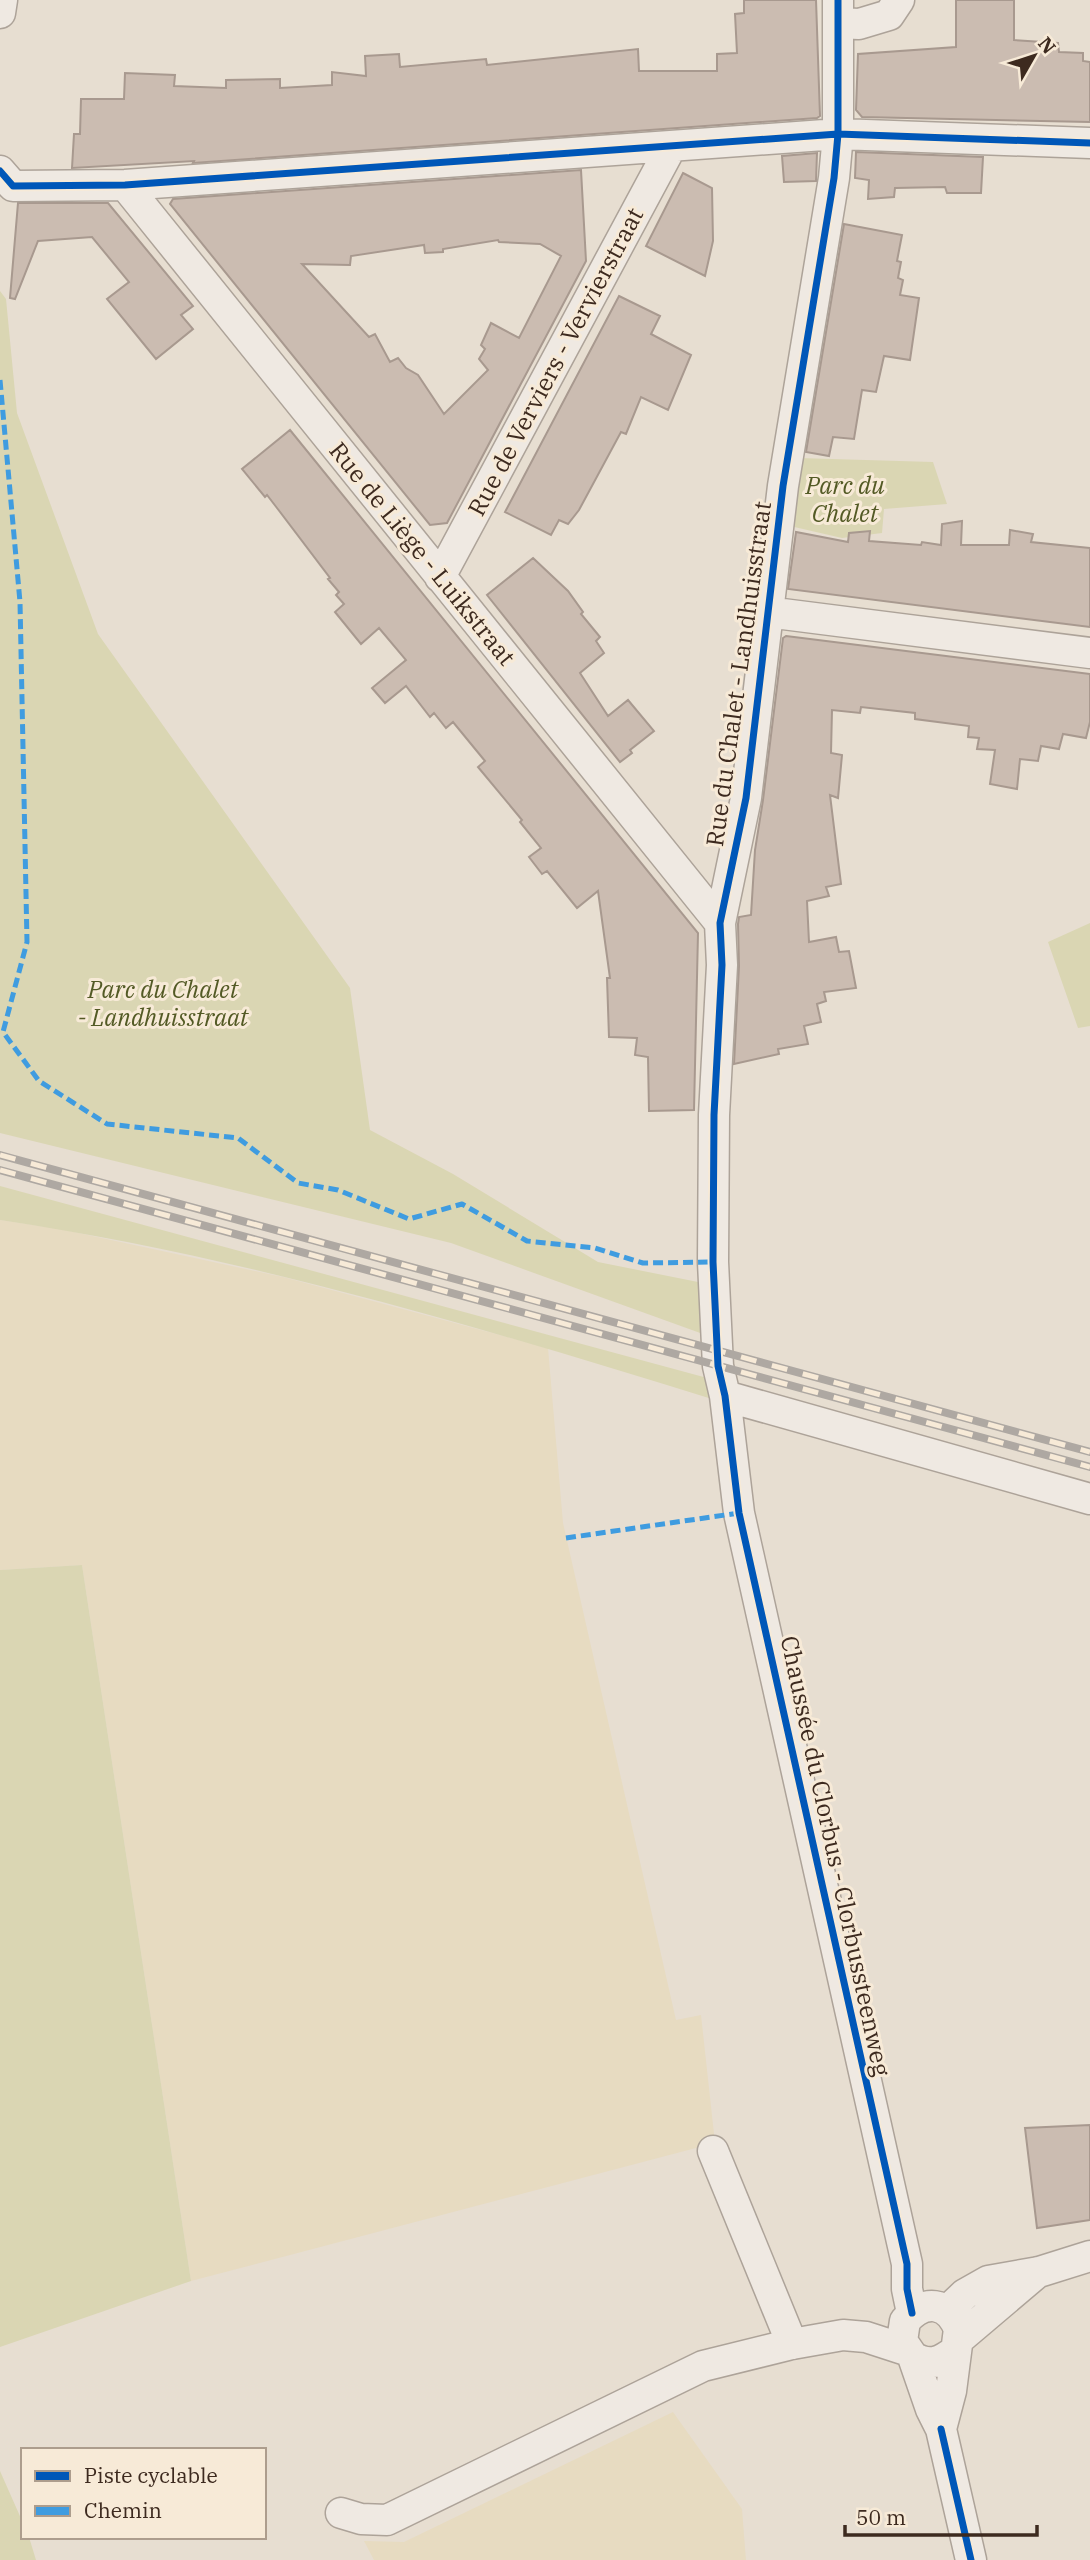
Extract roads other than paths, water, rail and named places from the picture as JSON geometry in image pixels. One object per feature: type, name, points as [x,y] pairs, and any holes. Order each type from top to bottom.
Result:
[{"type":"street","points":[[0,13],[2,0]]},
{"type":"street","points":[[838,12],[859,24],[889,15],[899,0]]},
{"type":"street","name":"Rue du Chalet - Landhuisstraat","points":[[725,1396],[718,1366],[713,1262],[714,1115],[722,965],[720,923],[746,798],[786,468],[834,178],[838,134],[838,12]]},
{"type":"street","points":[[7,179],[125,185],[838,134],[1090,143]]},
{"type":"street","name":"Rue de Verviers - Vervierstraat","points":[[440,577],[671,147]]},
{"type":"street","name":"Rue de Liège - Luikstraat","points":[[125,185],[720,923]]},
{"type":"street","points":[[767,612],[1090,653]]},
{"type":"street","points":[[725,1396],[1090,1499]]},
{"type":"street","name":"Chaussée du Clorbus - Clorbussteenweg","points":[[725,1396],[739,1513],[907,2264],[907,2290],[920,2326],[931,2409],[941,2429],[971,2560]]},
{"type":"street","points":[[713,2151],[792,2344]]},
{"type":"street","points":[[341,2513],[361,2519],[387,2520],[703,2365],[792,2344],[843,2336],[866,2337],[920,2326],[988,2281],[1039,2272],[1090,2256]]},
{"type":"street","points":[[920,2326],[921,2362],[941,2362],[1039,2272]]},
{"type":"street","name":"Chaussée du Clorbus - Clorbussteenweg","points":[[920,2326],[955,2320],[957,2345],[951,2391],[941,2429]]},
{"type":"railway","points":[[0,1155],[1090,1452]]},
{"type":"railway","points":[[0,1170],[1090,1467]]},
{"type":"park label","name":"Parc du Chalet","points":[[845,500]]},
{"type":"park label","name":"Parc du Chalet - Landhuisstraat","points":[[163,1004]]}]
